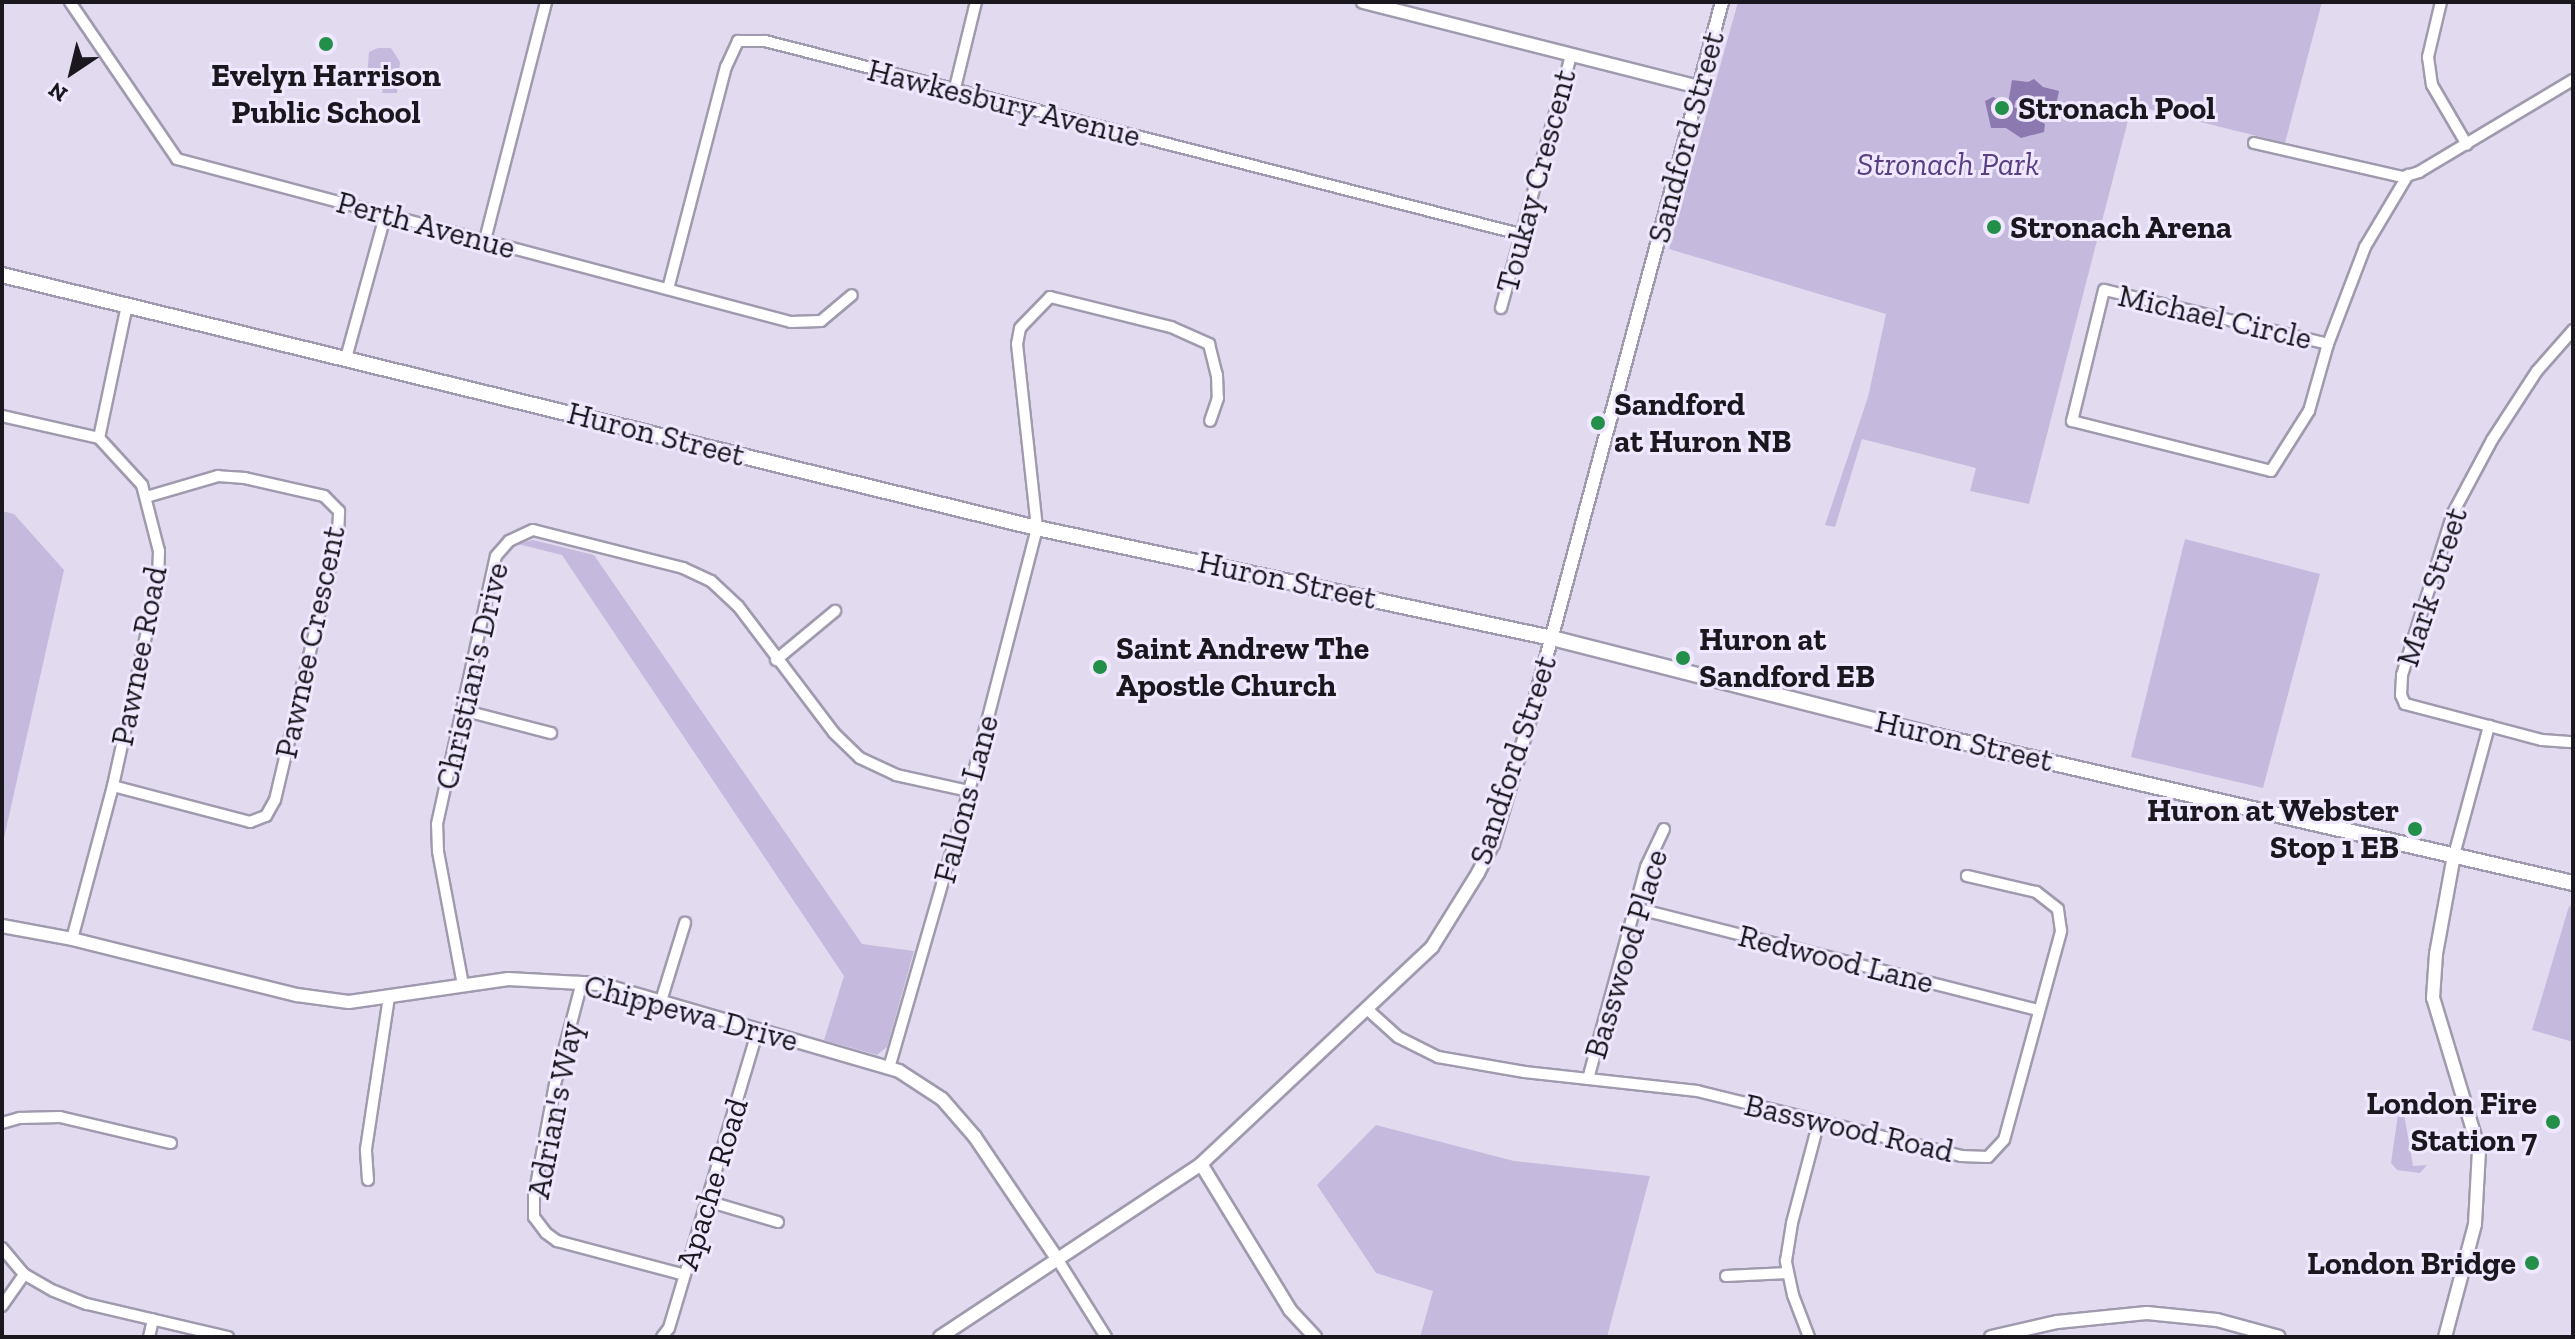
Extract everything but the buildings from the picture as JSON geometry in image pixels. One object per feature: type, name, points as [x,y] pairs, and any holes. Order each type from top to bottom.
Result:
[{"type":"main road","name":"Huron Street","points":[[2,275],[1037,528],[1552,638],[1928,734],[2573,883]]},
{"type":"street","name":"Perth Avenue","points":[[70,2],[177,159],[791,322],[821,321],[852,295]]},
{"type":"street","points":[[485,240],[546,2]]},
{"type":"street","points":[[954,92],[976,2]]},
{"type":"street","points":[[1363,2],[1393,6],[1699,87]]},
{"type":"street","name":"Sandford Street","points":[[940,1337],[1056,1257],[1201,1164],[1432,947],[1493,844],[1552,638],[1722,2]]},
{"type":"street","points":[[2441,2],[2428,57],[2432,85],[2467,145]]},
{"type":"street","name":"Hawkesbury Avenue","points":[[668,289],[726,67],[738,41],[765,41],[954,92],[1520,234]]},
{"type":"street","name":"Toukay Crescent","points":[[1501,308],[1571,55]]},
{"type":"street","points":[[2254,143],[2368,171],[2408,175],[2467,145],[2573,80]]},
{"type":"street","name":"Michael Circle","points":[[2328,344],[2104,290],[2072,421],[2271,471],[2309,411],[2328,344],[2365,247],[2408,175]]},
{"type":"street","points":[[346,358],[386,213]]},
{"type":"street","points":[[1037,528],[1017,344],[1020,328],[1029,314],[1050,297],[1171,327],[1209,344],[1217,375],[1218,398],[1210,421]]},
{"type":"street","points":[[2,416],[99,438],[127,305]]},
{"type":"street","name":"Mark Street","points":[[2489,726],[2405,704],[2401,695],[2402,675],[2453,513],[2499,428],[2537,371],[2573,330]]},
{"type":"street","name":"Pawnee Road","points":[[72,939],[113,786],[158,581],[159,551],[142,485],[99,438]]},
{"type":"street","name":"Pawnee Crescent","points":[[113,786],[250,822],[266,816],[275,800],[338,533],[339,511],[324,496],[245,478],[218,476],[146,497]]},
{"type":"street","name":"Fallons Lane","points":[[889,1068],[969,791],[1037,528]]},
{"type":"street","name":"Christian's Drive","points":[[463,985],[438,851],[437,824],[496,556],[509,541],[533,530],[683,568],[711,581],[738,606],[834,733],[860,758],[896,775],[969,791]]},
{"type":"street","points":[[776,660],[835,611]]},
{"type":"street","points":[[462,710],[551,733]]},
{"type":"street","points":[[2445,1337],[2475,1224],[2479,1150],[2433,998],[2436,954],[2454,855],[2489,726],[2542,740],[2573,742]]},
{"type":"street","name":"Basswood Place","points":[[1588,1079],[1646,867],[1664,829]]},
{"type":"street","name":"Basswood Road","points":[[1368,1010],[1398,1037],[1438,1057],[1697,1091],[1961,1156],[1988,1157],[2004,1140],[2061,931],[2058,909],[2036,892],[1967,876]]},
{"type":"street","name":"Redwood Lane","points":[[1635,908],[2037,1010]]},
{"type":"street","points":[[661,1001],[685,923]]},
{"type":"street","name":"Chippewa Drive","points":[[2,926],[72,939],[297,995],[349,1002],[508,979],[600,984],[889,1068],[942,1099],[967,1127],[1056,1257]]},
{"type":"street","name":"Adrian's Way","points":[[582,982],[555,1084],[534,1196],[534,1217],[546,1233],[557,1241],[685,1275]]},
{"type":"street","points":[[368,1180],[366,1149],[389,997]]},
{"type":"street","name":"Apache Road","points":[[662,1337],[685,1275],[758,1030]]},
{"type":"street","points":[[2,1123],[20,1118],[60,1117],[171,1143]]},
{"type":"street","points":[[1809,1337],[1786,1261],[1792,1223],[1819,1121]]},
{"type":"street","points":[[1201,1164],[1290,1310],[1315,1337]]},
{"type":"street","points":[[707,1201],[778,1222]]},
{"type":"street","points":[[2,1248],[24,1274],[87,1304],[228,1337]]},
{"type":"street","points":[[1056,1257],[1106,1337]]},
{"type":"street","points":[[1726,1276],[1788,1273]]},
{"type":"street","points":[[2,1306],[24,1274]]},
{"type":"street","points":[[1991,1337],[2057,1322],[2147,1313],[2217,1320],[2279,1337]]},
{"type":"street","points":[[149,1337],[153,1319]]},
{"type":"green space","name":"Stronach Park","points":[[1738,2],[2322,2],[2285,143],[2132,105],[2029,504],[1970,491],[1976,468],[1862,439],[1835,527],[1825,525],[1868,397],[1886,314],[1669,249]]},
{"type":"green space","points":[[391,48],[400,62],[397,93],[382,93],[384,81],[367,77],[369,52]]},
{"type":"green space","points":[[2,511],[14,514],[64,570],[2,847]]},
{"type":"green space","points":[[2185,539],[2320,574],[2263,788],[2131,757]]},
{"type":"green space","points":[[533,540],[594,555],[862,944],[914,951],[887,1047],[877,1055],[824,1040],[844,976],[562,555],[518,544]]},
{"type":"green space","points":[[2569,906],[2573,907],[2573,1042],[2532,1030]]},
{"type":"green space","points":[[2407,1101],[2413,1106],[2403,1108],[2413,1166],[2427,1165],[2420,1173],[2397,1170],[2391,1163],[2399,1107]]},
{"type":"green space","points":[[1376,1125],[1514,1161],[1650,1176],[1607,1337],[1420,1337],[1433,1291],[1376,1273],[1317,1185]]},
{"type":"shaded area","name":"Stronach Pool","points":[[2034,79],[2043,87],[2059,91],[2055,110],[2016,100],[2014,107],[2045,124],[2044,132],[2021,138],[2006,128],[1991,128],[1985,101],[1993,97],[2008,104],[2012,80],[2028,82]]},
{"type":"place","name":"Evelyn Harrison Public School","points":[[326,44]]},
{"type":"place","name":"Stronach Pool","points":[[2002,108]]},
{"type":"place","name":"Stronach Arena","points":[[1994,227]]},
{"type":"place","name":"Sandford at Huron NB","points":[[1598,423]]},
{"type":"place","name":"Huron at Sandford EB","points":[[1683,658]]},
{"type":"place","name":"Saint Andrew The Apostle Church","points":[[1100,667]]},
{"type":"place","name":"Huron at Webster Stop 1 EB","points":[[2415,829]]},
{"type":"place","name":"London Fire Station 7","points":[[2553,1122]]},
{"type":"place","name":"London Bridge","points":[[2532,1263]]}]
